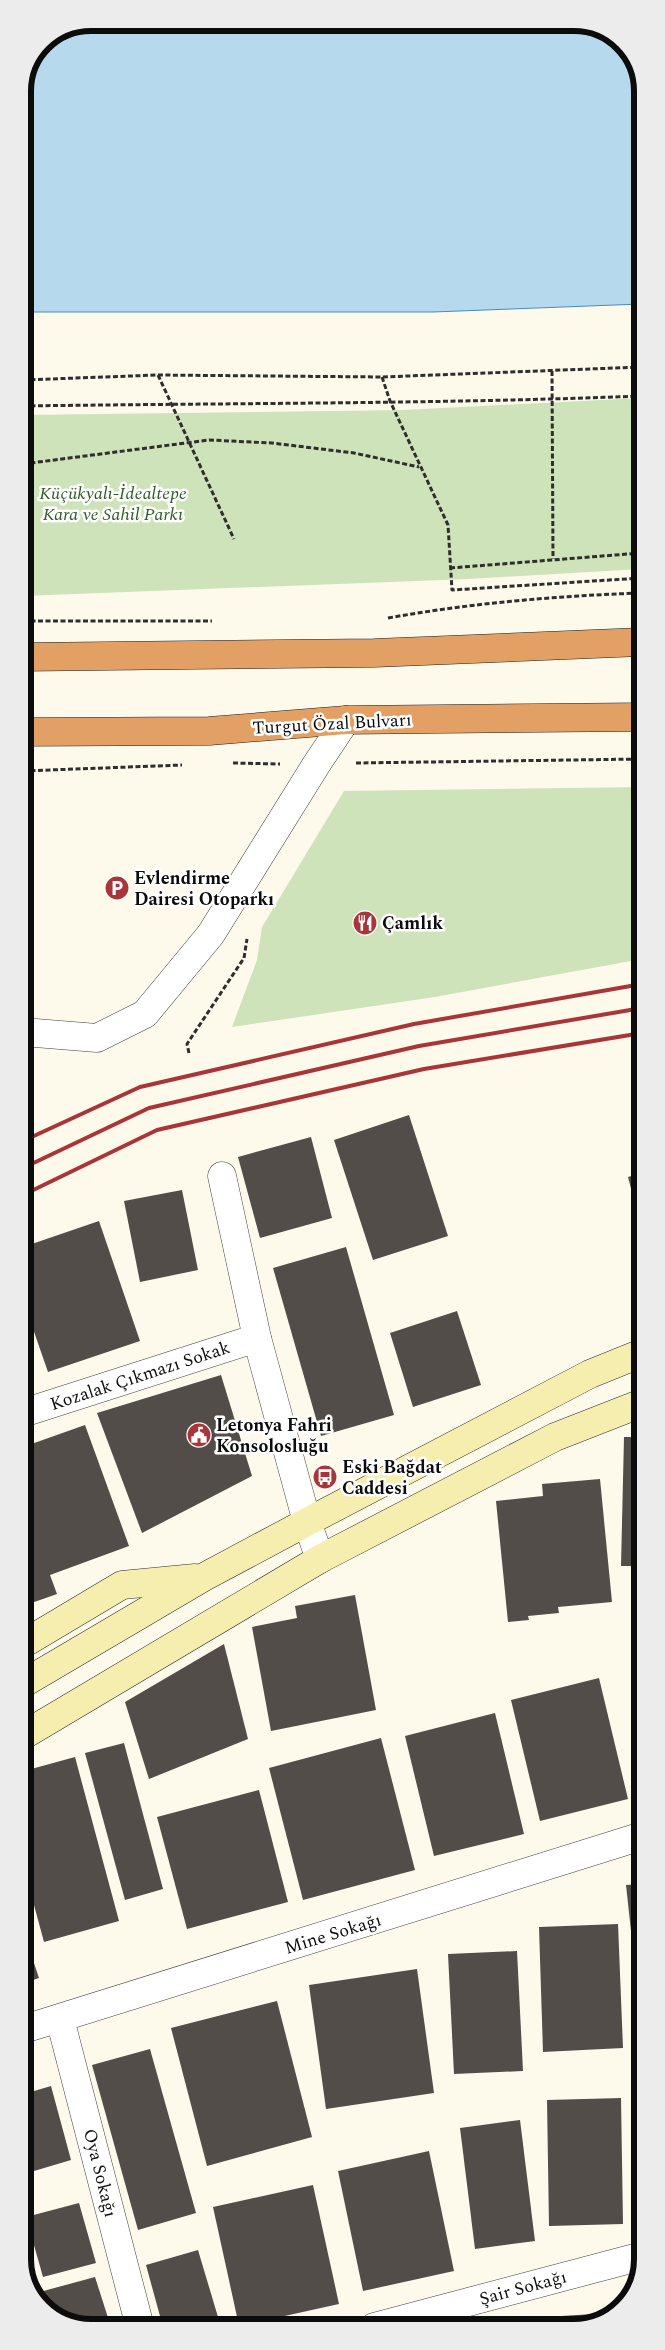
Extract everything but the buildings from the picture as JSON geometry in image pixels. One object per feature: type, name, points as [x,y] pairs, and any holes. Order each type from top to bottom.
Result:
[{"type":"highway","points":[[31,657],[374,653],[634,642]]},
{"type":"highway","name":"Turgut Özal Bulvarı","points":[[31,732],[209,731],[346,720],[634,717]]},
{"type":"street","points":[[31,1033],[97,1038],[145,1014],[211,934],[346,720]]},
{"type":"street","points":[[222,1176],[257,1338],[307,1522],[320,1559]]},
{"type":"street","name":"Kozalak Çıkmazı Sokak","points":[[31,1409],[257,1338]]},
{"type":"street","points":[[31,1678],[204,1577],[307,1522],[590,1374],[634,1357]]},
{"type":"street","points":[[31,1731],[320,1559],[555,1437],[634,1406]]},
{"type":"street","points":[[31,1640],[122,1585],[204,1577]]},
{"type":"street","name":"Mine Sokağı","points":[[31,2027],[634,1839]]},
{"type":"street","name":"Oya Sokağı","points":[[60,2019],[138,2319]]},
{"type":"street","name":"Şair Sokağı","points":[[404,2319],[634,2258]]},
{"type":"path","points":[[31,380],[158,375],[382,377],[634,368]]},
{"type":"path","points":[[552,371],[553,559]]},
{"type":"path","points":[[158,375],[234,539]]},
{"type":"path","points":[[382,377],[390,401],[448,525],[452,590],[634,578]]},
{"type":"path","points":[[31,406],[290,405],[634,396]]},
{"type":"path","points":[[31,463],[209,440],[272,442],[354,453],[420,467]]},
{"type":"path","points":[[450,568],[634,554]]},
{"type":"path","points":[[381,620],[461,606],[531,599],[634,593]]},
{"type":"path","points":[[224,763],[316,765],[634,759]]},
{"type":"path","points":[[31,771],[187,765]]},
{"type":"green space","name":"Küçükyalı-İdealtepe Kara ve Sahil Parkı","points":[[634,398],[634,569],[469,579],[31,596],[31,415],[403,410]]},
{"type":"green space","points":[[634,787],[634,960],[435,997],[232,1027],[257,960],[262,927],[344,791]]},
{"type":"water","points":[[92,31],[577,31],[604,39],[626,61],[633,80],[634,304],[433,312],[31,312],[31,92],[32,80],[41,58],[58,41],[80,32]]},
{"type":"railway","points":[[31,1137],[140,1087],[414,1024],[634,985]]},
{"type":"railway","points":[[31,1164],[149,1108],[419,1046],[634,1009]]},
{"type":"railway","points":[[31,1191],[157,1130],[424,1069],[634,1034]]},
{"type":"place","name":"Evlendirme Dairesi Otoparkı","points":[[117,888]]},
{"type":"place","name":"Çamlık","points":[[365,923]]},
{"type":"place","name":"Letonya Fahri Konsolosluğu","points":[[199,1435]]},
{"type":"place","name":"Eski Bağdat Caddesi","points":[[325,1477]]}]
